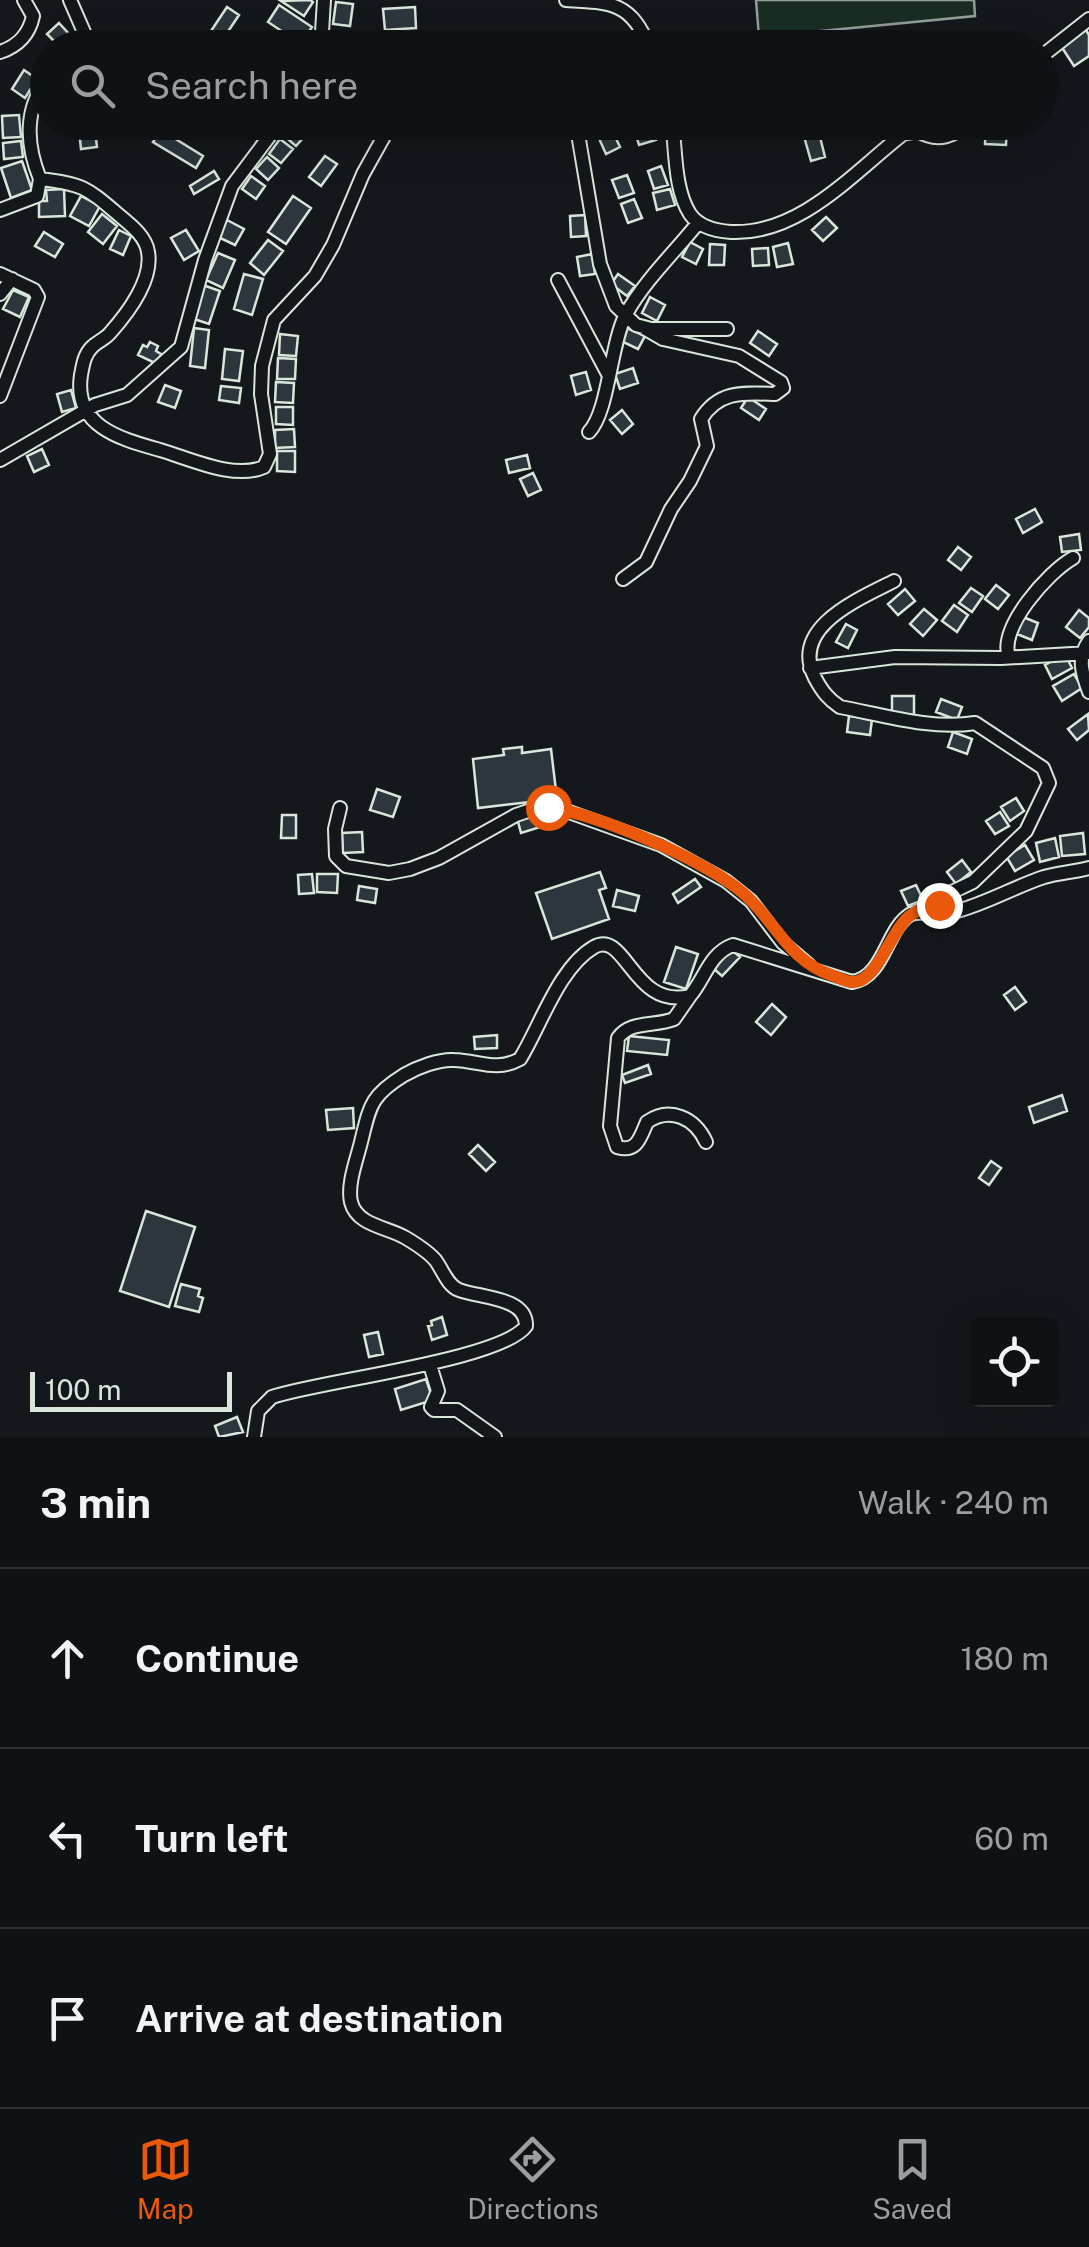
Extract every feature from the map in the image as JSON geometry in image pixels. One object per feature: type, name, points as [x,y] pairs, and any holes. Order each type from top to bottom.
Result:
[{"type":"street","points":[[24,0],[33,16],[30,30]]},
{"type":"street","points":[[70,0],[82,30]]},
{"type":"street","points":[[322,30],[324,0]]},
{"type":"street","points":[[566,0],[598,1],[620,7],[641,30]]},
{"type":"street","points":[[1059,43],[1089,19]]},
{"type":"street","points":[[0,52],[21,41],[30,30]]},
{"type":"street","points":[[30,107],[30,133]]},
{"type":"street","points":[[0,210],[37,196],[40,179],[31,140]]},
{"type":"street","points":[[0,460],[85,410],[127,395],[182,345],[205,260],[232,186],[266,140]]},
{"type":"street","points":[[40,179],[69,181],[92,191],[139,233],[148,250],[146,272],[136,297],[108,336],[90,348],[83,360],[80,383],[85,410],[97,426],[110,434],[241,472],[264,467],[270,454],[261,394],[262,366],[274,320],[315,276],[383,140]]},
{"type":"street","points":[[579,140],[605,284],[625,316],[663,339],[738,356],[780,382],[783,388],[778,393],[734,393],[707,409],[700,419],[706,446],[690,481],[671,509],[646,562],[624,580]]},
{"type":"street","points":[[674,140],[680,190],[690,215],[698,223],[723,231],[745,232],[780,224],[815,204],[895,140]]},
{"type":"street","points":[[589,432],[600,415],[625,316],[698,223]]},
{"type":"street","points":[[0,294],[6,276],[34,290],[38,297],[0,396]]},
{"type":"street","points":[[558,280],[608,374]]},
{"type":"street","points":[[644,328],[727,330]]},
{"type":"street","points":[[1009,657],[1005,646],[1013,622],[1062,564],[1073,558]]},
{"type":"street","points":[[706,1142],[689,1120],[672,1114],[647,1122],[639,1143],[632,1148],[617,1147],[610,1126],[618,1038],[624,1030],[674,1019],[713,958],[733,944],[852,982],[866,978],[907,916],[939,905],[952,892],[972,882],[1026,830],[1049,783],[1043,768],[975,722],[956,726],[840,707],[828,700],[810,668],[810,648],[824,623],[848,604],[894,580]]},
{"type":"street","points":[[810,668],[894,657],[1009,657],[1087,649],[1081,668],[1089,692]]},
{"type":"street","points":[[340,808],[335,829],[336,856],[346,866],[389,873],[410,870],[439,858],[534,808],[558,808],[661,845],[726,881],[752,901],[783,943],[815,970]]},
{"type":"street","points":[[917,912],[932,915],[961,910],[1005,896],[1046,876],[1089,868]]},
{"type":"street","points":[[254,1437],[258,1411],[272,1396],[430,1365],[522,1332],[527,1320],[510,1302],[456,1290],[426,1252],[403,1236],[369,1223],[355,1211],[350,1191],[370,1105],[404,1075],[425,1066],[450,1059],[494,1068],[520,1059],[551,1000],[573,967],[593,948],[602,945],[615,950],[648,989],[658,995],[680,999],[690,996]]},
{"type":"street","points":[[430,1365],[438,1392],[431,1407],[456,1410],[495,1437]]},
{"type":"green space","points":[[756,0],[974,0],[975,16],[831,30],[758,30]]},
{"type":"building","points":[[281,1],[313,2],[304,16]]},
{"type":"building","points":[[336,2],[353,4],[350,26],[333,24]]},
{"type":"building","points":[[279,5],[312,27],[280,30],[268,22]]},
{"type":"building","points":[[227,7],[239,15],[229,30],[212,30]]},
{"type":"building","points":[[415,7],[416,28],[385,30],[383,9]]},
{"type":"building","points":[[1086,30],[1089,56],[1074,66],[1061,46]]},
{"type":"building","points":[[24,70],[30,74],[30,90],[25,98],[12,89]]},
{"type":"building","points":[[19,115],[21,137],[3,138],[2,116]]},
{"type":"building","points":[[80,140],[96,140],[97,147],[81,149]]},
{"type":"building","points":[[177,140],[203,156],[196,168],[153,142]]},
{"type":"building","points":[[279,140],[293,149],[281,163],[269,154]]},
{"type":"building","points":[[600,140],[617,140],[620,147],[606,154]]},
{"type":"building","points":[[805,140],[821,140],[825,157],[811,161]]},
{"type":"building","points":[[985,140],[1006,140],[1006,145],[985,144]]},
{"type":"building","points":[[21,141],[23,157],[4,159],[3,143]]},
{"type":"building","points":[[325,156],[337,164],[321,186],[309,177]]},
{"type":"building","points":[[267,157],[279,168],[268,180],[256,169]]},
{"type":"building","points":[[22,161],[32,190],[11,198],[1,168]]},
{"type":"building","points":[[661,166],[668,185],[654,189],[648,171]]},
{"type":"building","points":[[214,171],[219,179],[194,194],[190,186]]},
{"type":"building","points":[[627,175],[634,193],[619,198],[612,180]]},
{"type":"building","points":[[251,176],[265,186],[256,199],[242,189]]},
{"type":"building","points":[[64,189],[65,216],[39,217],[39,201],[47,201],[46,190]]},
{"type":"building","points":[[670,189],[675,205],[657,210],[653,193]]},
{"type":"building","points":[[81,196],[100,206],[89,226],[70,216]]},
{"type":"building","points":[[293,196],[311,208],[286,244],[268,232]]},
{"type":"building","points":[[634,199],[642,218],[628,223],[621,204]]},
{"type":"building","points":[[102,214],[117,226],[103,244],[88,232]]},
{"type":"building","points":[[585,215],[586,236],[571,237],[570,216]]},
{"type":"building","points":[[826,217],[837,228],[823,241],[812,230]]},
{"type":"building","points":[[227,220],[244,229],[235,245],[218,237]]},
{"type":"building","points":[[119,230],[131,236],[123,255],[110,249]]},
{"type":"building","points":[[186,230],[199,251],[184,260],[171,238]]},
{"type":"building","points":[[44,232],[63,244],[55,257],[35,246]]},
{"type":"building","points":[[268,240],[283,251],[264,275],[250,263]]},
{"type":"building","points":[[690,242],[703,249],[696,264],[682,257]]},
{"type":"building","points":[[788,243],[793,264],[777,267],[773,247]]},
{"type":"building","points":[[710,244],[725,245],[724,265],[709,265]]},
{"type":"building","points":[[768,248],[769,265],[753,266],[752,249]]},
{"type":"building","points":[[218,253],[235,260],[223,288],[206,280]]},
{"type":"building","points":[[592,254],[595,274],[580,276],[577,257]]},
{"type":"building","points":[[244,274],[263,279],[252,315],[234,309]]},
{"type":"building","points":[[618,274],[635,286],[627,296],[611,284]]},
{"type":"building","points":[[203,285],[220,291],[209,324],[191,318]]},
{"type":"building","points":[[13,290],[29,297],[20,317],[3,309]]},
{"type":"building","points":[[650,297],[665,305],[657,321],[642,313]]},
{"type":"building","points":[[194,328],[209,330],[205,368],[190,366]]},
{"type":"building","points":[[627,328],[645,336],[638,349],[621,341]]},
{"type":"building","points":[[758,331],[777,344],[769,356],[750,343]]},
{"type":"building","points":[[280,334],[298,336],[296,356],[279,355]]},
{"type":"building","points":[[150,342],[158,346],[156,351],[161,354],[157,364],[138,355],[143,345],[147,347]]},
{"type":"building","points":[[225,349],[243,351],[239,381],[222,379]]},
{"type":"building","points":[[278,358],[296,359],[295,379],[277,379]]},
{"type":"building","points":[[633,368],[638,383],[620,389],[615,374]]},
{"type":"building","points":[[586,372],[591,390],[576,395],[571,376]]},
{"type":"building","points":[[276,382],[294,383],[293,403],[275,402]]},
{"type":"building","points":[[165,385],[181,391],[175,408],[158,402]]},
{"type":"building","points":[[221,386],[241,388],[239,403],[219,400]]},
{"type":"building","points":[[71,390],[76,408],[62,412],[57,394]]},
{"type":"building","points":[[748,397],[766,409],[759,420],[741,408]]},
{"type":"building","points":[[276,407],[293,407],[293,425],[276,424]]},
{"type":"building","points":[[622,410],[633,424],[622,434],[610,420]]},
{"type":"building","points":[[294,429],[295,447],[275,448],[275,430]]},
{"type":"building","points":[[42,449],[49,465],[34,472],[27,456]]},
{"type":"building","points":[[277,451],[295,451],[295,472],[277,471]]},
{"type":"building","points":[[527,455],[530,468],[509,473],[506,460]]},
{"type":"building","points":[[533,473],[541,490],[528,496],[520,479]]},
{"type":"building","points":[[1035,509],[1042,522],[1023,533],[1016,519]]},
{"type":"building","points":[[1079,534],[1081,550],[1062,552],[1060,537]]},
{"type":"building","points":[[958,547],[971,557],[961,570],[948,560]]},
{"type":"building","points":[[996,585],[1009,595],[998,609],[985,599]]},
{"type":"building","points":[[971,588],[983,596],[972,612],[959,603]]},
{"type":"building","points":[[905,589],[915,601],[898,615],[888,604]]},
{"type":"building","points":[[954,605],[968,615],[957,632],[942,621]]},
{"type":"building","points":[[924,609],[937,620],[923,636],[910,624]]},
{"type":"building","points":[[1079,610],[1089,618],[1089,627],[1080,638],[1066,627]]},
{"type":"building","points":[[1023,617],[1038,623],[1032,640],[1017,634]]},
{"type":"building","points":[[846,624],[857,630],[848,648],[836,642]]},
{"type":"building","points":[[1065,654],[1072,668],[1052,679],[1045,665]]},
{"type":"building","points":[[1074,674],[1082,688],[1062,701],[1053,686]]},
{"type":"building","points":[[892,696],[914,696],[914,715],[892,715]]},
{"type":"building","points":[[941,699],[962,707],[957,720],[936,712]]},
{"type":"building","points":[[1088,714],[1089,730],[1077,740],[1068,729]]},
{"type":"building","points":[[849,716],[872,719],[870,735],[847,732]]},
{"type":"building","points":[[953,732],[972,739],[967,754],[948,747]]},
{"type":"building","points":[[522,747],[522,753],[551,749],[557,799],[478,808],[473,759],[504,755],[503,749]]},
{"type":"building","points":[[377,789],[400,797],[393,817],[370,810]]},
{"type":"building","points":[[1016,798],[1024,811],[1010,821],[1001,807]]},
{"type":"building","points":[[543,811],[547,825],[521,833],[517,818]]},
{"type":"building","points":[[1000,812],[1009,826],[995,834],[986,821]]},
{"type":"building","points":[[282,815],[296,815],[296,838],[281,838]]},
{"type":"building","points":[[362,832],[363,852],[343,853],[342,833]]},
{"type":"building","points":[[1083,833],[1085,854],[1062,856],[1060,836]]},
{"type":"building","points":[[1055,838],[1059,857],[1040,862],[1036,843]]},
{"type":"building","points":[[1025,845],[1034,860],[1015,871],[1006,856]]},
{"type":"building","points":[[962,860],[971,872],[956,884],[947,872]]},
{"type":"building","points":[[600,872],[606,888],[599,890],[609,919],[552,939],[536,893]]},
{"type":"building","points":[[312,874],[314,893],[299,894],[298,875]]},
{"type":"building","points":[[317,874],[338,874],[337,893],[317,892]]},
{"type":"building","points":[[695,879],[701,887],[678,903],[673,894]]},
{"type":"building","points":[[916,885],[923,900],[908,906],[901,891]]},
{"type":"building","points":[[359,886],[377,889],[375,903],[357,900]]},
{"type":"building","points":[[617,890],[639,896],[635,911],[613,906]]},
{"type":"building","points":[[676,947],[698,954],[686,989],[664,982]]},
{"type":"building","points":[[731,949],[740,957],[722,976],[713,968]]},
{"type":"building","points":[[1015,987],[1026,1002],[1015,1010],[1004,995]]},
{"type":"building","points":[[772,1004],[786,1017],[771,1035],[756,1022]]},
{"type":"building","points":[[497,1035],[497,1048],[475,1049],[474,1037]]},
{"type":"building","points":[[629,1036],[669,1040],[667,1055],[627,1051]]},
{"type":"building","points":[[648,1065],[651,1074],[625,1083],[622,1075]]},
{"type":"building","points":[[1062,1095],[1067,1111],[1034,1123],[1029,1107]]},
{"type":"building","points":[[353,1108],[354,1128],[328,1130],[326,1110]]},
{"type":"building","points":[[478,1145],[495,1162],[486,1171],[469,1154]]},
{"type":"building","points":[[991,1161],[1001,1168],[989,1185],[979,1178]]},
{"type":"building","points":[[146,1211],[195,1227],[169,1307],[120,1291]]},
{"type":"building","points":[[181,1284],[200,1289],[198,1296],[203,1298],[199,1312],[175,1306]]},
{"type":"building","points":[[442,1317],[447,1335],[432,1340],[428,1326]]},
{"type":"building","points":[[378,1332],[383,1354],[369,1357],[364,1335]]},
{"type":"building","points":[[426,1379],[433,1400],[401,1410],[395,1389]]},
{"type":"building","points":[[237,1417],[243,1432],[219,1437],[215,1426]]},
{"type":"route","points":[[548,807],[661,845],[726,881],[752,901],[783,943],[815,970],[852,982],[866,978],[874,969],[907,916],[939,905]]}]
